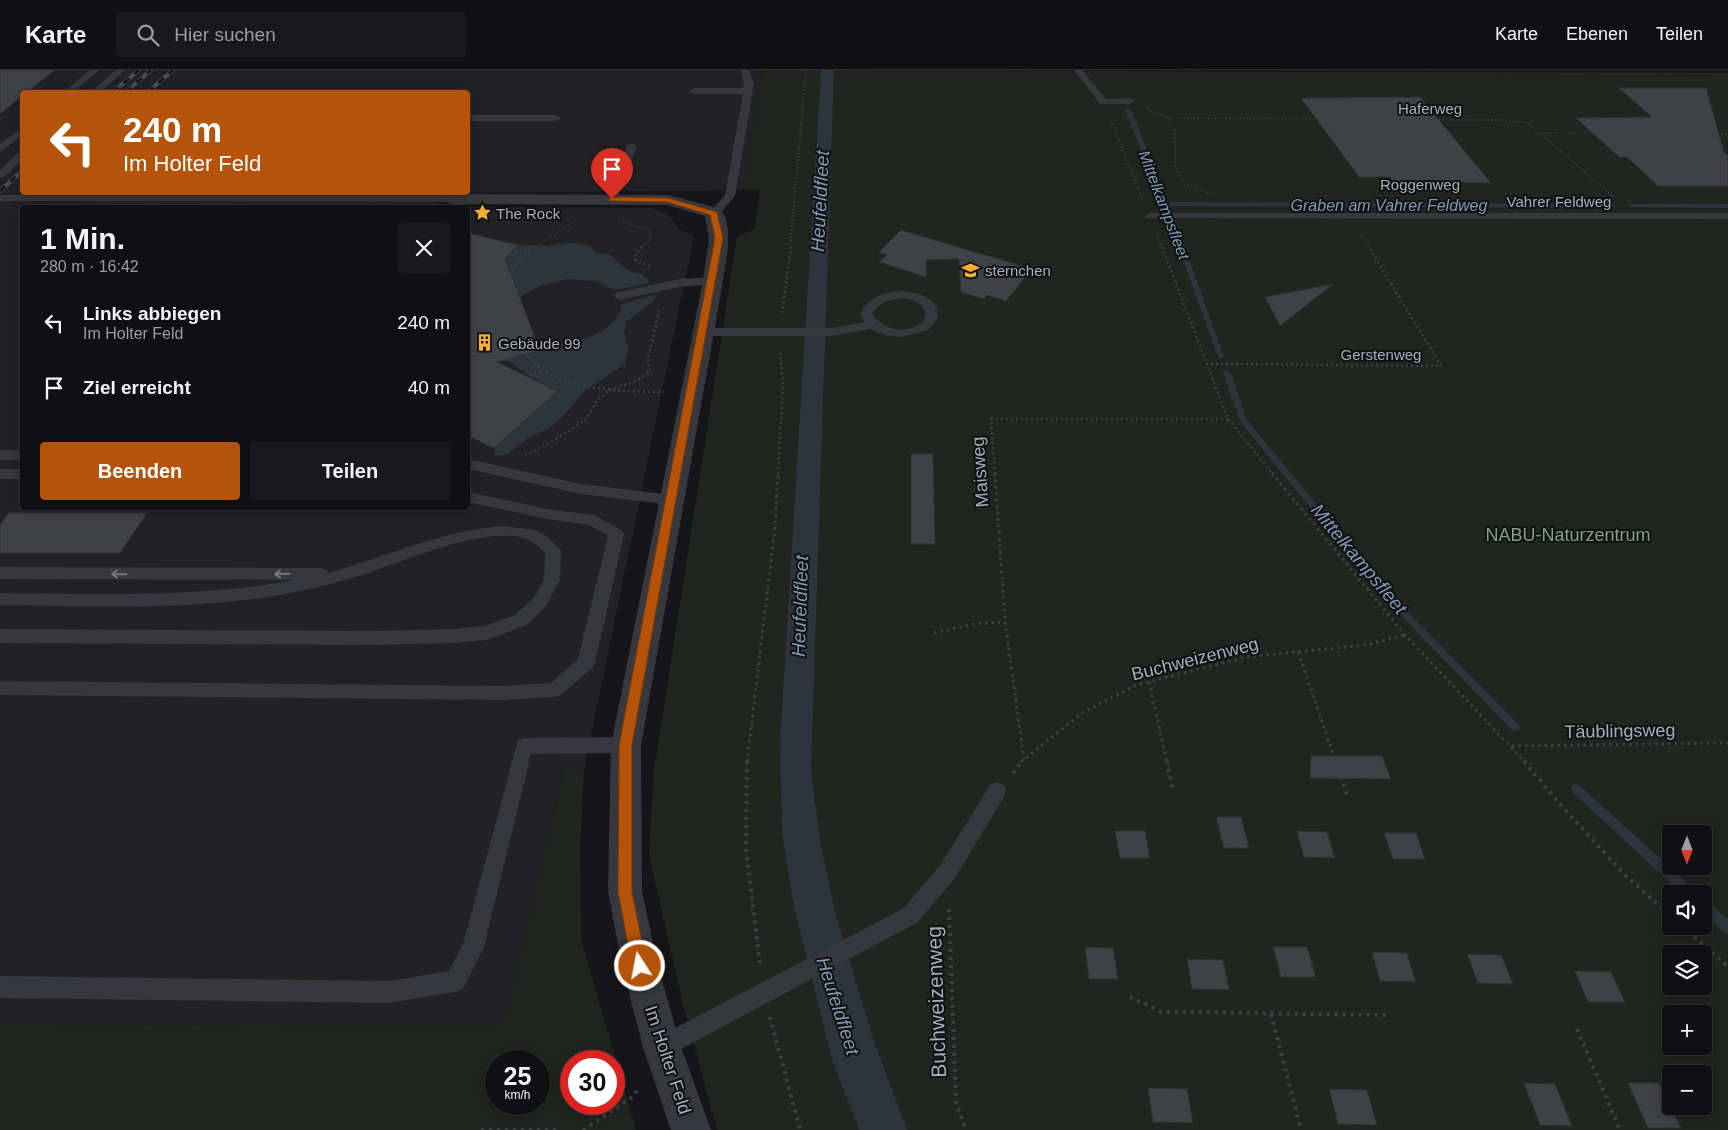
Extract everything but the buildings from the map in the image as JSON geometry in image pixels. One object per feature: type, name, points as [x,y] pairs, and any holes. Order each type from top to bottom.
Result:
[{"type":"street","points":[[454,199],[668,200],[714,214]]},
{"type":"street","name":"Im Holter Feld","points":[[691,1130],[662,1047],[640,966],[625,892],[626,745],[713,281],[719,238],[714,214]]},
{"type":"lane","points":[[70,90],[95,70]]},
{"type":"lane","points":[[97,90],[121,70]]},
{"type":"lane","points":[[714,214],[730,196],[749,84],[745,70]]},
{"type":"lane","points":[[1078,70],[1103,102],[1130,101]]},
{"type":"lane","points":[[694,91],[748,91]]},
{"type":"lane","points":[[470,118],[556,118]]},
{"type":"lane","points":[[0,149],[20,132]]},
{"type":"lane","points":[[612,199],[632,146]]},
{"type":"lane","points":[[0,175],[20,157]]},
{"type":"lane","points":[[44,205],[54,195]]},
{"type":"lane","points":[[0,198],[54,195],[329,196],[365,203],[415,203],[454,199]]},
{"type":"lane","name":"Vahrer Feldweg","points":[[1155,216],[1728,216]]},
{"type":"lane","points":[[620,296],[679,283],[713,281]]},
{"type":"lane","points":[[703,332],[834,332],[874,326],[892,333],[914,331],[929,322],[932,310],[920,299],[890,295],[873,302],[868,308],[866,314],[874,326]]},
{"type":"lane","points":[[0,455],[20,455]]},
{"type":"lane","points":[[470,465],[580,489],[672,500]]},
{"type":"lane","points":[[0,474],[20,474]]},
{"type":"lane","points":[[0,688],[502,693],[555,690],[586,663],[616,534],[594,520],[547,514],[470,497]]},
{"type":"lane","points":[[0,599],[152,600],[223,598],[280,591],[348,574],[441,542],[485,531],[526,533],[542,540],[553,552],[552,580],[540,602],[521,620],[486,633],[454,636],[370,638],[0,636]]},
{"type":"lane","points":[[0,573],[348,574]]},
{"type":"lane","points":[[0,987],[389,992],[455,981],[473,947],[524,746],[626,745]]},
{"type":"lane","points":[[662,1047],[911,915],[948,871],[997,792]]},
{"type":"path","points":[[783,308],[806,70]]},
{"type":"path","name":"Haferweg","points":[[1130,101],[1168,118],[1500,120],[1528,123],[1538,133],[1728,134]]},
{"type":"path","points":[[1103,102],[1155,216],[1206,364],[1228,419],[1405,635],[1512,746],[1558,802],[1624,874],[1662,908]]},
{"type":"path","points":[[1168,118],[1175,131],[1175,166],[1184,184],[1211,195],[1221,195]]},
{"type":"path","points":[[1538,133],[1618,201]]},
{"type":"path","points":[[1604,197],[1614,197]]},
{"type":"path","points":[[503,473],[528,454],[568,432],[587,418],[598,399],[609,390],[636,381],[650,372],[648,358],[658,312],[679,283],[678,273],[669,268],[648,266],[636,261],[635,254],[649,240],[651,232],[605,216],[601,211],[612,199]]},
{"type":"path","name":"Gerstenweg","points":[[1206,364],[1440,366],[1350,215]]},
{"type":"path","points":[[574,221],[545,237],[523,255],[508,276],[502,298],[516,343],[525,354],[543,369],[566,380],[609,390],[692,392]]},
{"type":"path","points":[[510,253],[523,255]]},
{"type":"path","points":[[495,326],[510,323]]},
{"type":"path","points":[[530,376],[543,369]]},
{"type":"path","points":[[783,386],[775,528],[747,754],[746,848],[764,994],[800,1130]]},
{"type":"path","name":"Maisweg","points":[[1024,759],[1004,622],[991,419],[1228,419]]},
{"type":"path","points":[[934,633],[975,624],[1004,622]]},
{"type":"path","name":"Buchweizenweg","points":[[997,792],[1024,759],[1082,713],[1136,685],[1248,657],[1365,645],[1405,635]]},
{"type":"path","points":[[1298,652],[1348,797]]},
{"type":"path","points":[[1149,682],[1173,790]]},
{"type":"path","name":"Täublingsweg","points":[[1512,746],[1728,743]]},
{"type":"path","name":"Buchweizenweg","points":[[948,871],[956,1103],[966,1130]]},
{"type":"path","points":[[1692,935],[1728,967]]},
{"type":"path","points":[[1130,997],[1162,1012],[1386,1015]]},
{"type":"path","points":[[1271,1014],[1301,1130]]},
{"type":"path","points":[[1577,1029],[1620,1130]]},
{"type":"path","points":[[583,1130],[634,1096],[662,1047]]},
{"type":"path","points":[[481,1130],[557,1130]]},
{"type":"shaded area","points":[[0,70],[760,70],[763,74],[760,190],[470,193],[470,90],[20,90],[20,195],[441,195],[436,205],[20,205],[20,510],[470,510],[470,207],[652,208],[667,213],[679,229],[694,236],[584,770],[564,770],[506,1026],[0,1024]]},
{"type":"green space","points":[[760,70],[821,70],[780,740],[782,833],[793,903],[832,1060],[859,1130],[717,1130],[683,1004],[649,855],[654,771],[737,237],[755,228],[760,191],[745,184],[763,74]]},
{"type":"green space","name":"NABU-Naturzentrum","points":[[834,70],[1728,73],[1728,1130],[907,1130],[873,1038],[836,915],[821,845],[811,771]]},
{"type":"green space","points":[[564,770],[584,770],[580,848],[581,939],[613,1050],[560,1050],[560,1115],[625,1115],[625,1092],[636,1130],[0,1130],[0,1024],[505,1026]]},
{"type":"water","name":"Heufeldfleet","points":[[821,70],[834,70],[811,771],[821,845],[836,915],[873,1038],[907,1130],[859,1130],[832,1060],[793,903],[782,833],[780,740]]},
{"type":"water","points":[[566,243],[583,244],[591,247],[597,253],[609,254],[626,269],[643,275],[650,283],[614,290],[595,281],[568,279],[541,285],[520,297],[502,298],[502,261],[518,245],[548,246]]},
{"type":"water","points":[[657,294],[654,300],[626,322],[624,333],[628,348],[625,364],[583,392],[569,410],[550,428],[527,439],[507,454],[497,456],[494,448],[558,391],[506,360],[525,346],[536,341],[562,343],[594,335],[612,323],[622,304]]},
{"type":"waterway","name":"Mittelkampsfleet","points":[[1128,110],[1166,204]]},
{"type":"waterway","name":"Graben am Vahrer Feldweg","points":[[1166,204],[1613,206]]},
{"type":"waterway","name":"Mittelkampsfleet","points":[[1166,204],[1221,357]]},
{"type":"waterway","name":"Graben am Vahrer Feldweg","points":[[1631,205],[1728,206]]},
{"type":"waterway","name":"Mittelkampsfleet","points":[[1227,373],[1244,421],[1390,599],[1515,727]]},
{"type":"waterway","name":"Mittelkampsfleet","points":[[1576,789],[1681,885]]},
{"type":"waterway","name":"Mittelkampsfleet","points":[[1712,913],[1728,928]]},
{"type":"railway","points":[[115,90],[139,70]]},
{"type":"railway","points":[[128,90],[151,70]]},
{"type":"railway","points":[[150,90],[173,70]]},
{"type":"railway","points":[[0,191],[20,173]]},
{"type":"place","name":"The Rock","points":[[482,213]]},
{"type":"place","name":"sternchen","points":[[971,270]]},
{"type":"place","name":"Gebäude 99","points":[[484,343]]},
{"type":"route","points":[[612,199],[668,200],[714,214],[719,238],[713,281],[626,745],[625,892],[640,966]]}]
